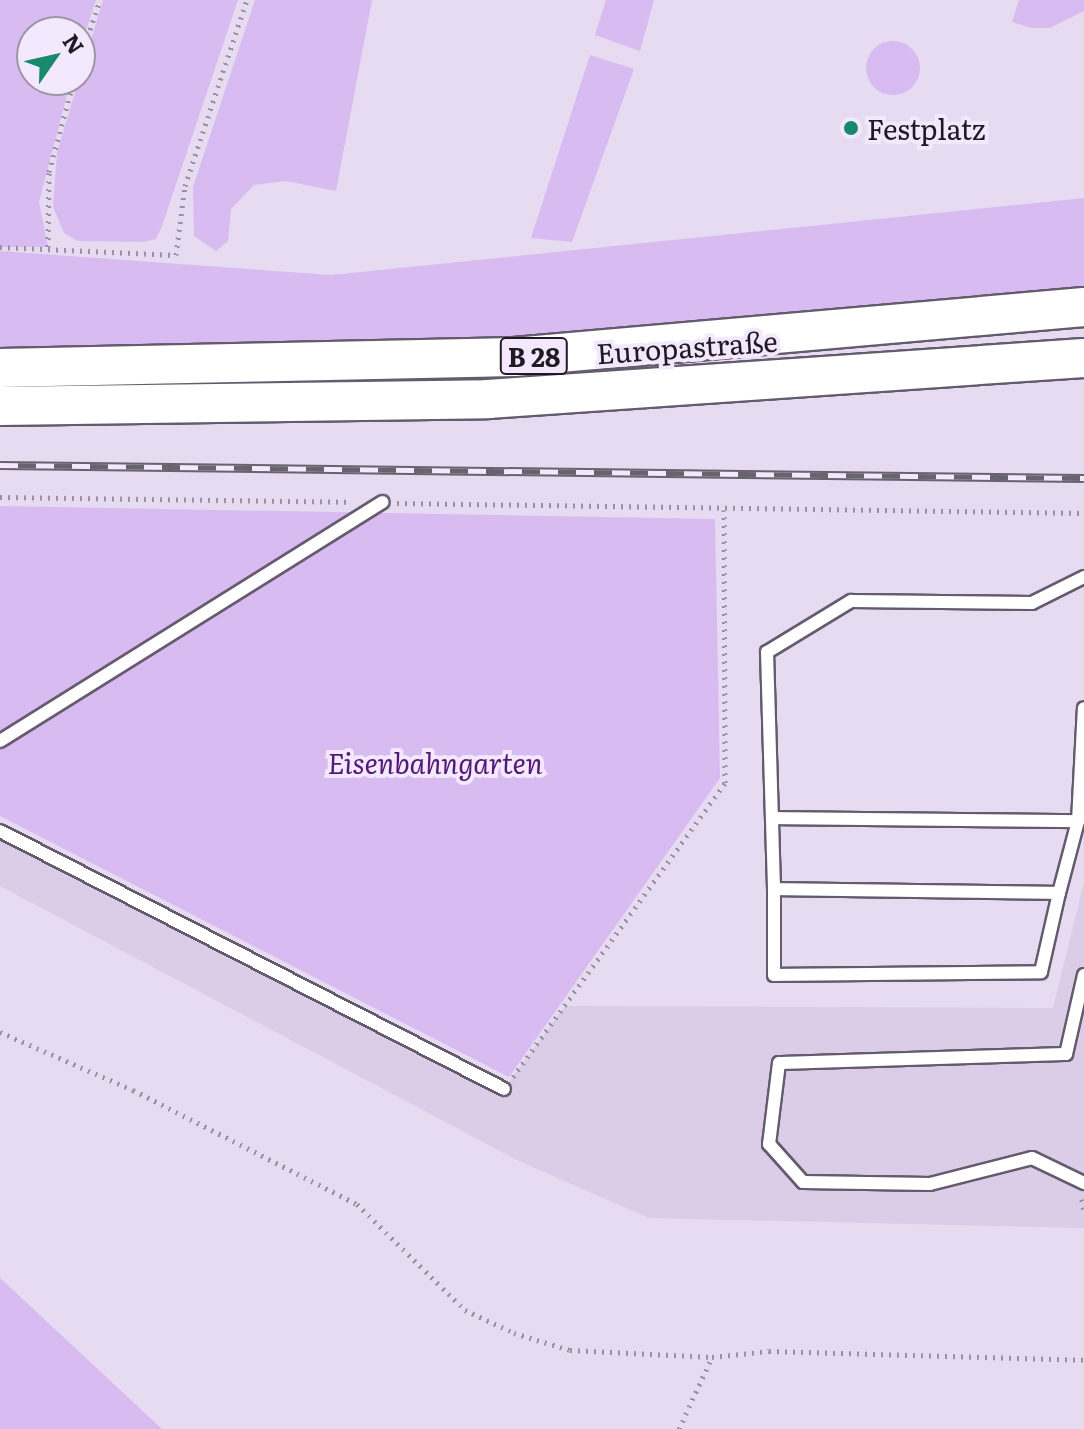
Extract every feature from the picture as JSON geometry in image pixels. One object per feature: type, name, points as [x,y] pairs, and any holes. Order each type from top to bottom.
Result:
[{"type":"main road","name":"Europastraße","points":[[0,368],[514,357],[1084,307]]},
{"type":"main road","name":"Europastraße","points":[[0,406],[488,399],[1084,358]]},
{"type":"lane","points":[[0,741],[382,502]]},
{"type":"lane","points":[[1084,577],[1032,603],[851,601],[767,652],[774,975],[1041,972],[1078,821],[1084,708]]},
{"type":"lane","points":[[772,818],[1078,821]]},
{"type":"lane","points":[[0,831],[504,1089]]},
{"type":"lane","points":[[774,889],[1059,893]]},
{"type":"lane","points":[[1084,975],[1066,1054],[779,1063],[769,1144],[803,1182],[930,1184],[1032,1158],[1084,1183]]},
{"type":"path","points":[[0,247],[176,255],[185,186],[247,0]]},
{"type":"path","points":[[48,247],[49,172],[70,96]]},
{"type":"path","points":[[0,497],[1084,513]]},
{"type":"path","points":[[504,1089],[725,783],[724,510]]},
{"type":"path","points":[[0,1032],[133,1090],[357,1204],[465,1310],[514,1333],[570,1350],[712,1357],[769,1351],[1084,1360]]},
{"type":"path","points":[[679,1429],[712,1357]]},
{"type":"shaded area","points":[[0,831],[504,1089],[565,1006],[1053,1008],[1084,882],[1084,1228],[649,1218],[519,1161],[0,886]]},
{"type":"green space","points":[[0,0],[96,0],[91,16],[16,16],[16,96],[67,96],[39,202],[48,247],[0,247]]},
{"type":"green space","points":[[103,0],[238,0],[156,239],[143,242],[78,241],[64,233],[53,207],[57,152],[74,96],[96,96],[96,23]]},
{"type":"green space","points":[[255,0],[372,0],[336,191],[286,181],[254,185],[231,209],[228,241],[216,251],[194,236],[193,187]]},
{"type":"green space","points":[[606,0],[654,0],[640,51],[595,35]]},
{"type":"green space","points":[[1019,0],[1084,0],[1084,11],[1050,28],[1031,28],[1012,22]]},
{"type":"green space","points":[[893,41],[912,49],[920,68],[912,87],[893,95],[874,87],[866,68],[874,49]]},
{"type":"green space","points":[[590,55],[634,69],[572,242],[531,238]]},
{"type":"green space","points":[[1084,198],[1084,294],[681,333],[0,353],[0,251],[331,275]]},
{"type":"green space","name":"Eisenbahngarten","points":[[0,506],[715,519],[720,778],[509,1077],[0,816]]},
{"type":"green space","points":[[0,1278],[162,1429],[0,1429]]},
{"type":"railway","points":[[0,465],[1084,478]]},
{"type":"place","name":"Festplatz","points":[[851,128]]}]
